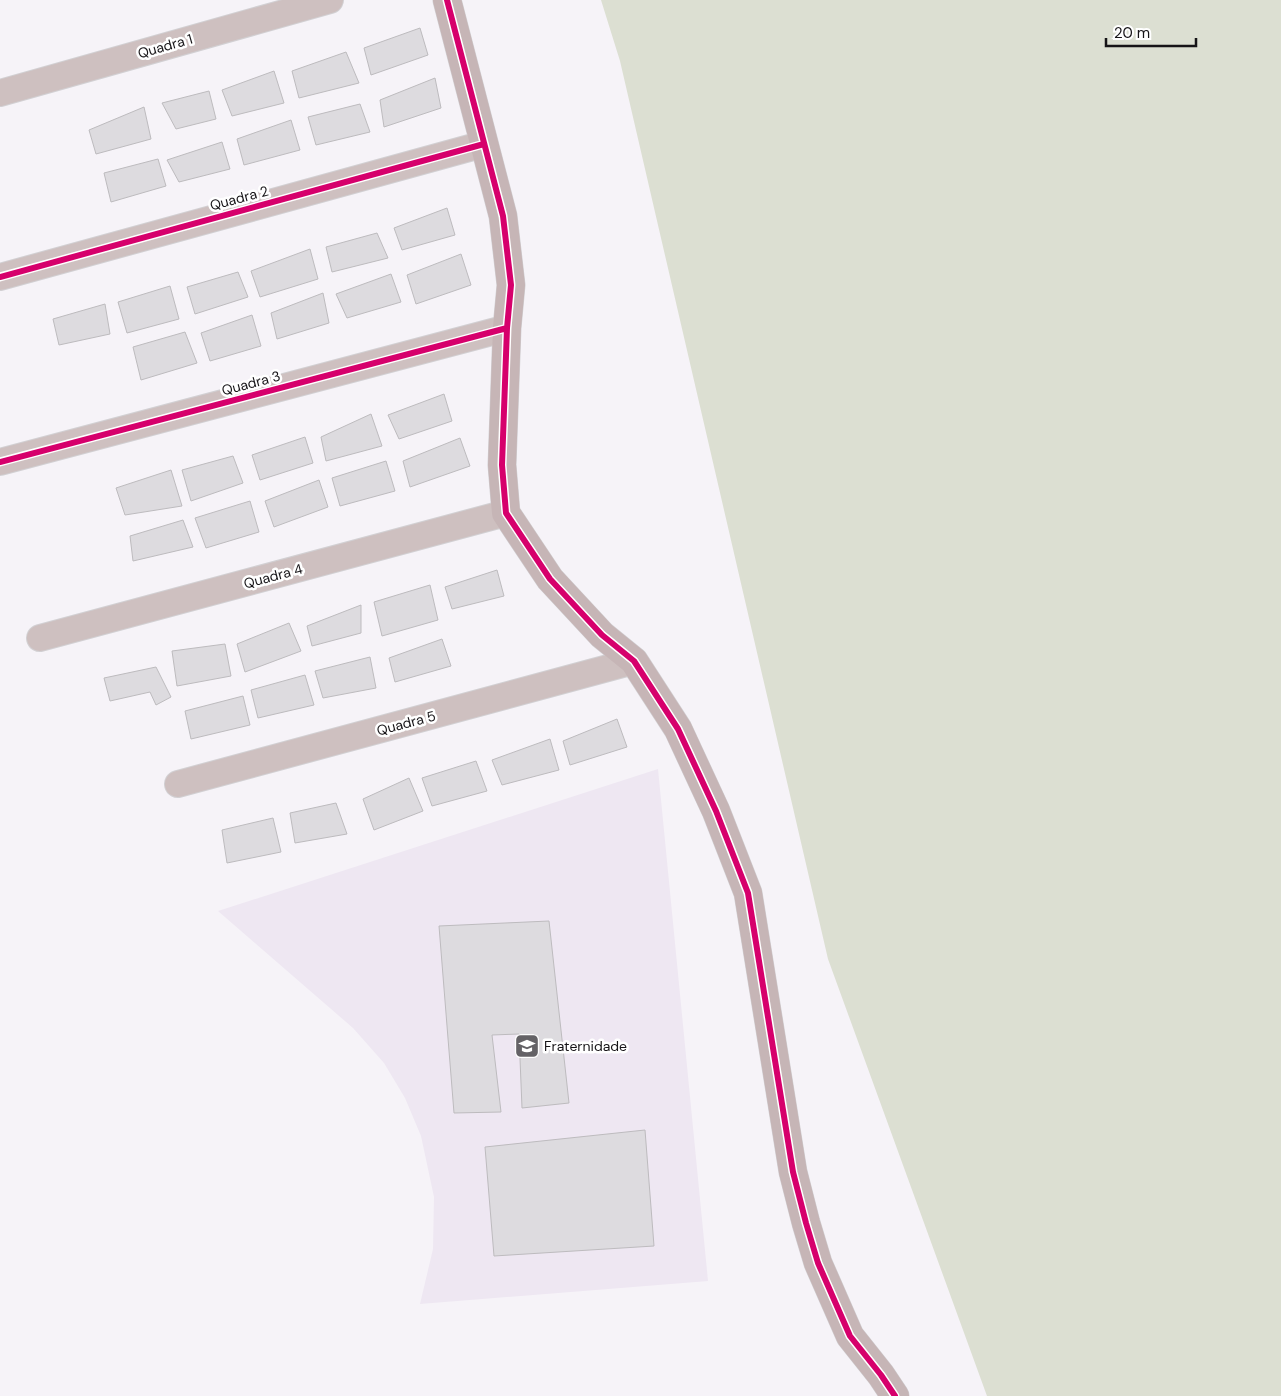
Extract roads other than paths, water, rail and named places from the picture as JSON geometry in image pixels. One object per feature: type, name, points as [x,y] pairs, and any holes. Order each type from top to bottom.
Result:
[{"type":"street","name":"Quadra 1","points":[[0,92],[330,0]]},
{"type":"street","points":[[447,0],[503,216],[511,285],[507,328],[502,466],[506,513],[550,579],[602,635],[634,661],[678,729],[716,811],[748,893],[793,1172],[818,1263],[850,1336],[882,1375],[895,1396]]},
{"type":"street","name":"Quadra 2","points":[[0,277],[484,144]]},
{"type":"street","name":"Quadra 3","points":[[0,462],[507,328]]},
{"type":"street","name":"Quadra 4","points":[[40,638],[506,513]]},
{"type":"street","name":"Quadra 5","points":[[178,784],[634,661]]},
{"type":"place","name":"Fraternidade","points":[[527,1046]]}]
